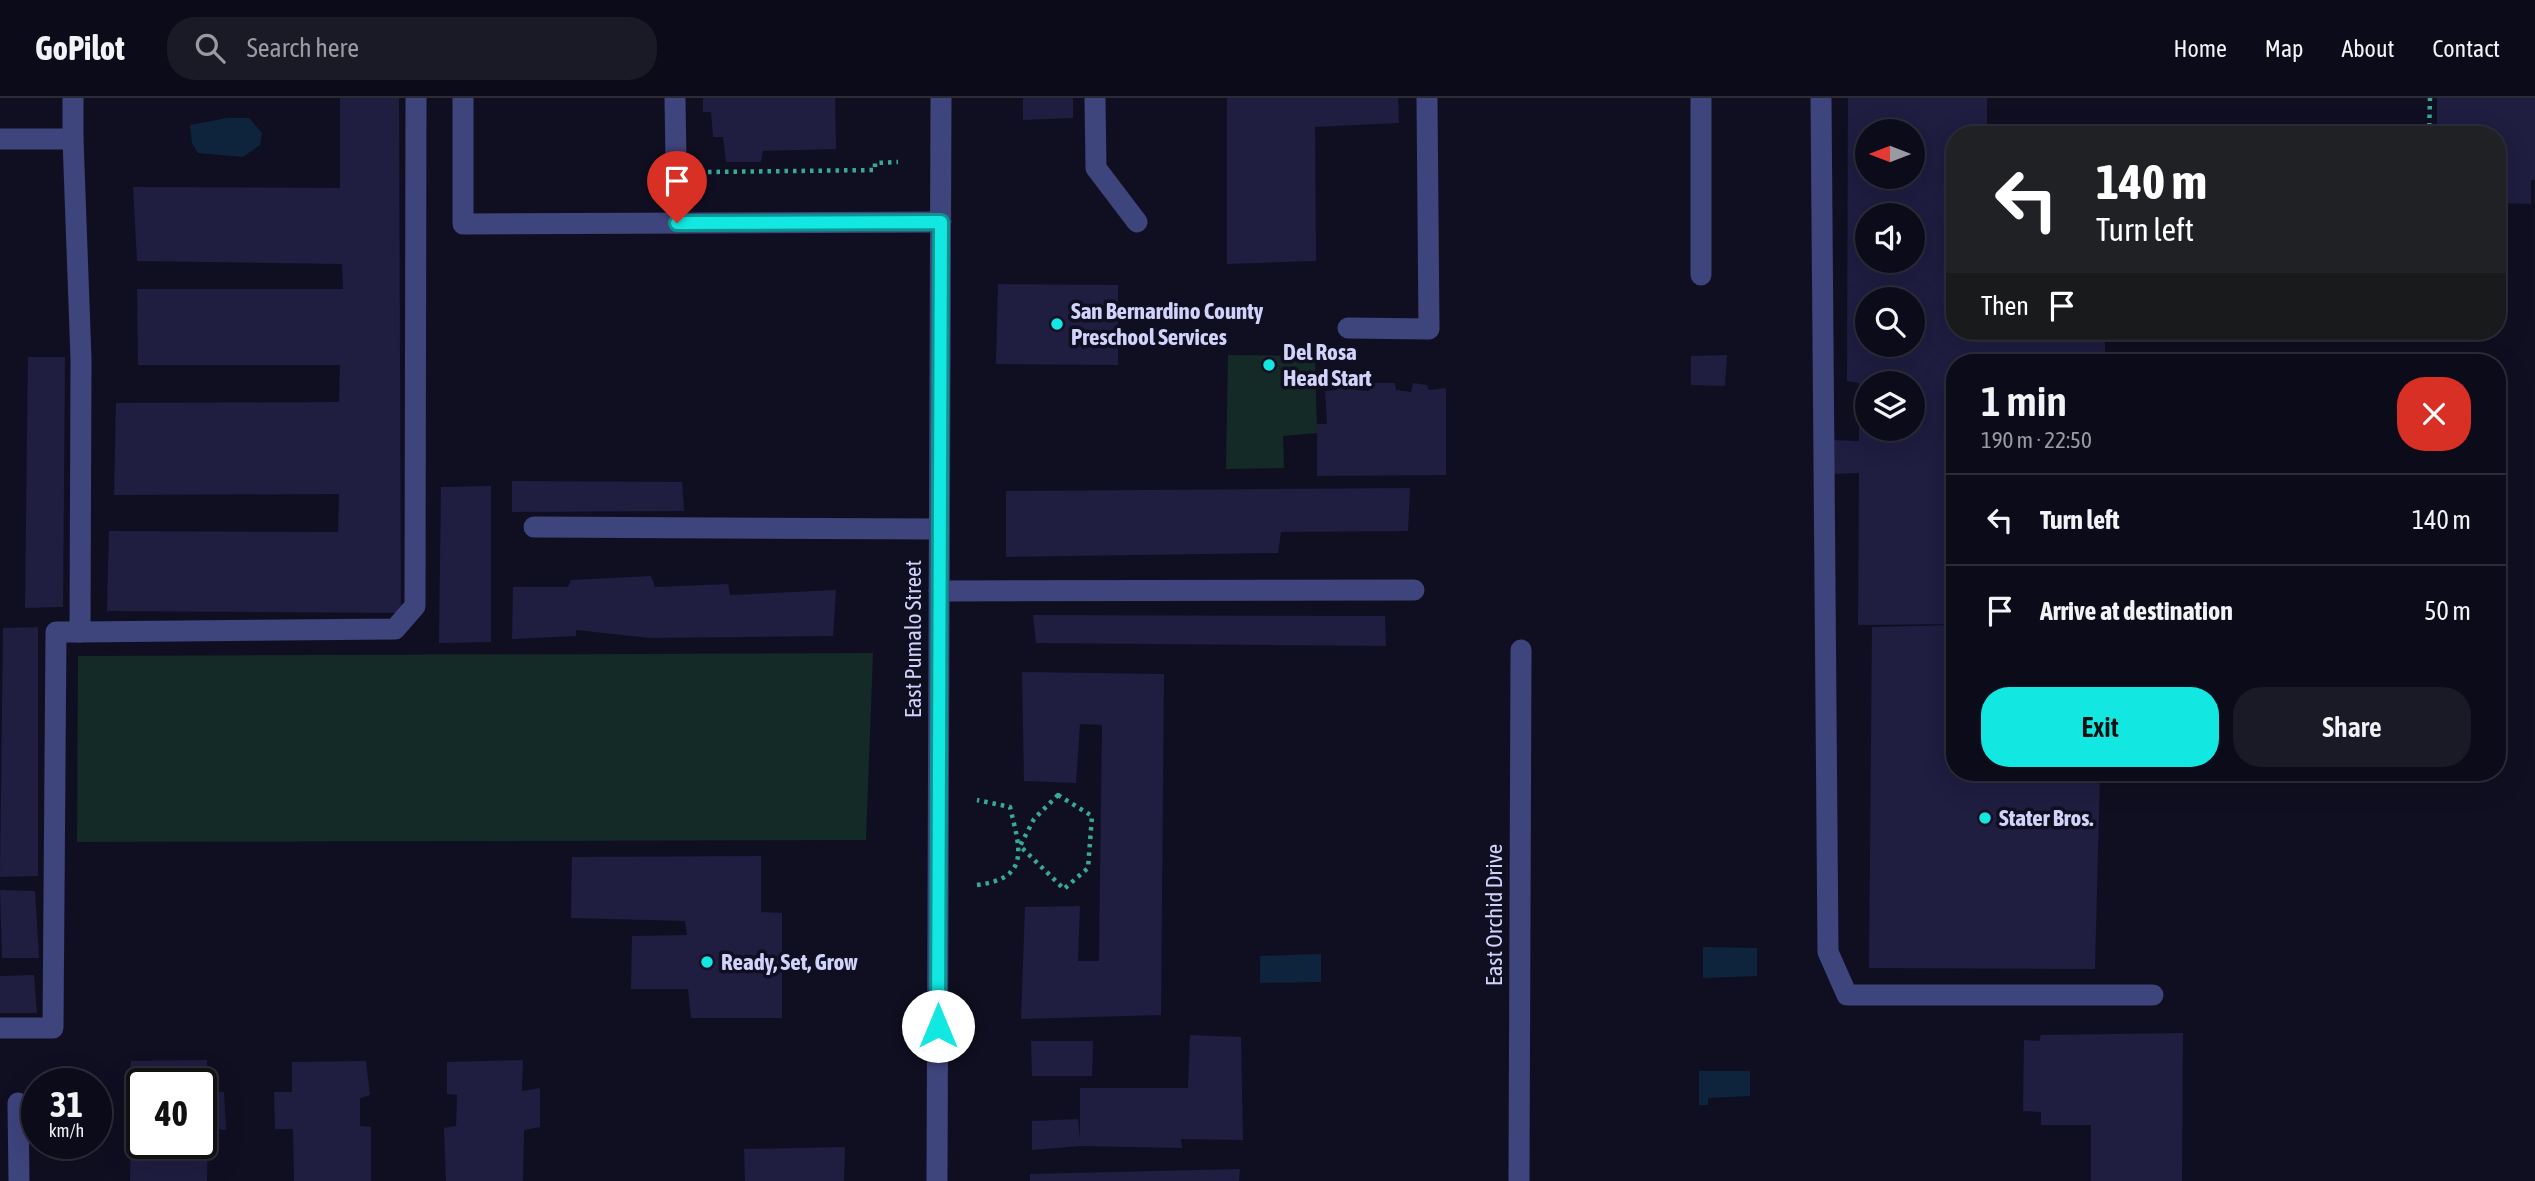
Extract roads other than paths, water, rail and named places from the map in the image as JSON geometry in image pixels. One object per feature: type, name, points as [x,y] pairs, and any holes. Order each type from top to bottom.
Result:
[{"type":"street","points":[[73,98],[81,359],[80,632]]},
{"type":"street","points":[[0,1028],[53,1028],[56,632],[395,629],[415,606],[416,98]]},
{"type":"street","points":[[463,98],[463,224],[941,222]]},
{"type":"street","points":[[675,98],[677,223]]},
{"type":"street","name":"East Pumalo Street","points":[[937,1181],[941,98]]},
{"type":"street","points":[[1095,98],[1096,168],[1137,222]]},
{"type":"street","points":[[1348,328],[1429,329],[1427,98]]},
{"type":"street","points":[[1701,98],[1701,275]]},
{"type":"street","points":[[1821,98],[1828,952],[1847,995],[2153,995]]},
{"type":"street","points":[[0,139],[73,139]]},
{"type":"street","points":[[534,527],[939,529]]},
{"type":"street","points":[[939,592],[1414,590]]},
{"type":"street","name":"East Orchid Drive","points":[[1519,1181],[1521,650]]},
{"type":"street","points":[[18,1103],[19,1181]]},
{"type":"water","points":[[227,118],[249,118],[262,133],[260,145],[243,157],[198,153],[192,143],[190,125]]},
{"type":"water","points":[[1703,947],[1757,948],[1757,976],[1703,978]]},
{"type":"water","points":[[1321,954],[1321,982],[1260,983],[1260,956]]},
{"type":"water","points":[[1699,1071],[1750,1071],[1750,1096],[1708,1098],[1708,1105],[1699,1105]]},
{"type":"place","name":"San Bernardino County Preschool Services","points":[[1057,324]]},
{"type":"place","name":"Del Rosa Head Start","points":[[1269,365]]},
{"type":"place","name":"Stater Bros.","points":[[1985,818]]},
{"type":"place","name":"Ready, Set, Grow","points":[[707,962]]}]
